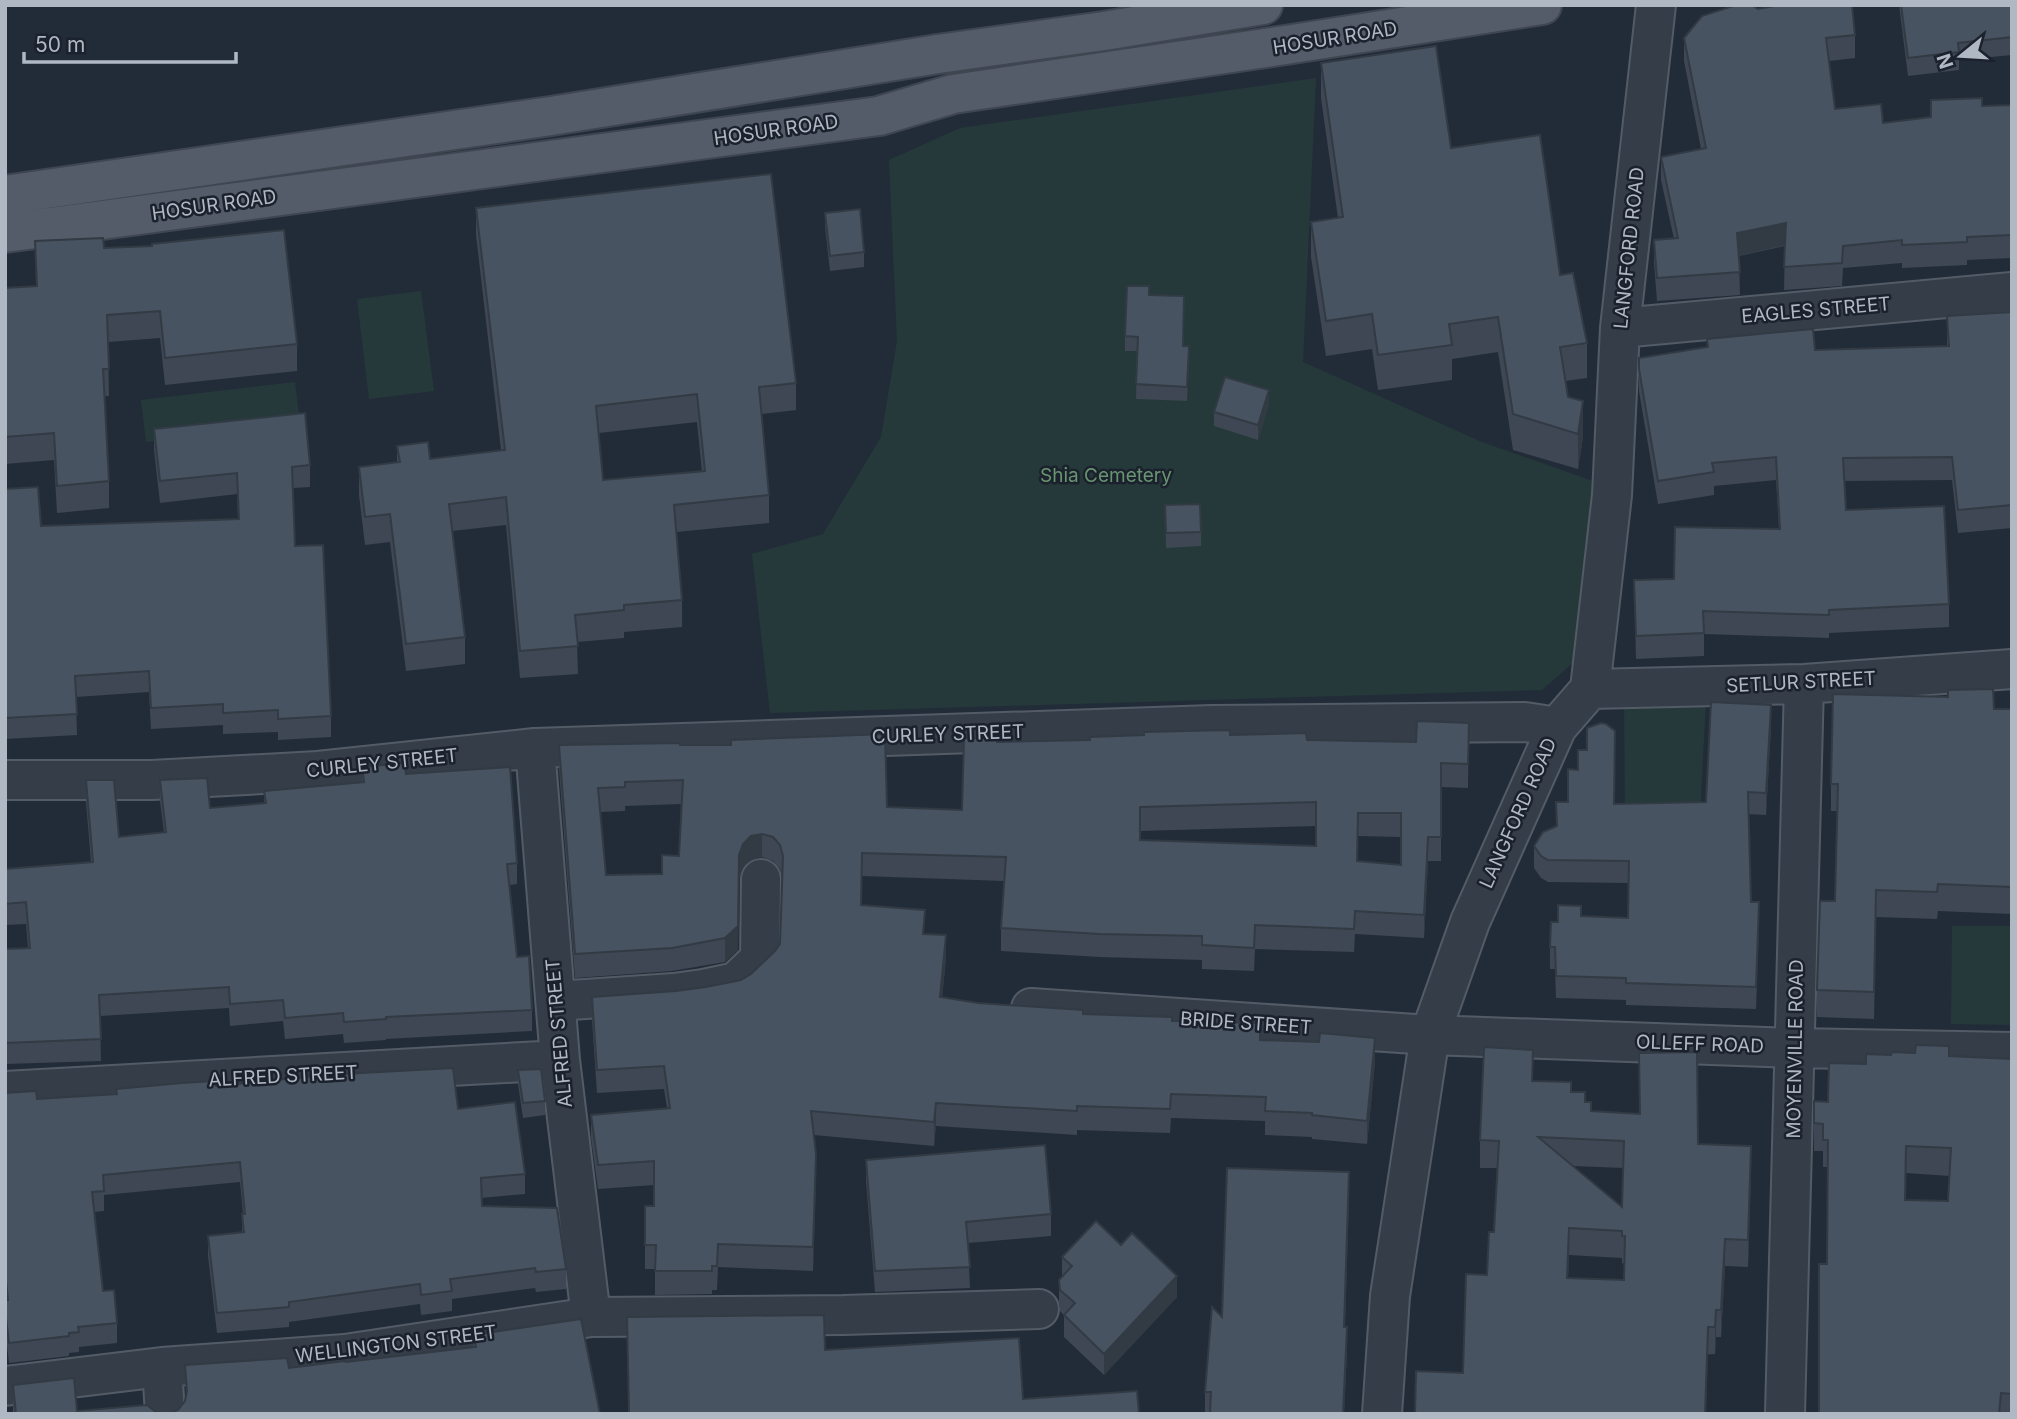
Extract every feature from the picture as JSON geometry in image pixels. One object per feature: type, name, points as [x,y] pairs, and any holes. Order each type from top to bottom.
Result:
[{"type":"main road","points":[[5,195],[551,117],[1263,5]]},
{"type":"main road","name":"HOSUR ROAD","points":[[5,233],[879,116],[953,94],[1542,5]]},
{"type":"street","name":"LANGFORD ROAD","points":[[1382,1414],[1390,1296],[1430,1035],[1470,922],[1557,727],[1590,689],[1612,495],[1620,328],[1656,5]]},
{"type":"street","name":"EAGLES STREET","points":[[1620,328],[2012,292]]},
{"type":"street","name":"SETLUR STREET","points":[[1590,689],[1804,684],[2012,669]]},
{"type":"street","name":"MOYENVILLE ROAD","points":[[1785,1414],[1804,684]]},
{"type":"street","name":"CURLEY STREET","points":[[5,780],[152,780],[304,772],[535,748],[1212,725],[1525,722],[1557,727]]},
{"type":"street","name":"ALFRED STREET","points":[[535,748],[560,1060],[591,1317]]},
{"type":"street","points":[[556,1001],[674,993],[736,982],[760,959],[761,879]]},
{"type":"street","name":"BRIDE STREET","points":[[992,1006],[1430,1035]]},
{"type":"street","name":"OLLEFF ROAD","points":[[1430,1035],[1795,1048],[2012,1052]]},
{"type":"street","name":"ALFRED STREET","points":[[5,1091],[560,1060]]},
{"type":"street","name":"WELLINGTON STREET","points":[[5,1386],[162,1367],[345,1354],[591,1317],[843,1315],[1039,1309]]},
{"type":"street","points":[[162,1367],[165,1414]]},
{"type":"green space","name":"Shia Cemetery","points":[[1316,78],[1303,362],[1482,442],[1593,481],[1576,660],[1542,690],[770,713],[752,554],[823,534],[881,437],[897,341],[889,160],[960,128]]},
{"type":"green space","points":[[421,291],[434,391],[369,399],[357,299]]},
{"type":"green space","points":[[295,382],[300,424],[146,442],[141,400]]},
{"type":"green space","points":[[1706,699],[1700,818],[1625,820],[1624,702]]},
{"type":"green space","points":[[1952,926],[2012,926],[2012,1025],[1951,1024]]},
{"type":"building","points":[[1736,5],[1751,5],[1758,9],[1779,5],[1852,5],[1855,35],[1826,38],[1835,109],[1881,104],[1883,123],[1931,117],[1931,100],[1982,98],[1982,106],[2012,105],[2012,235],[1967,237],[1967,242],[1902,245],[1902,240],[1843,246],[1842,263],[1784,267],[1786,223],[1737,233],[1740,272],[1657,278],[1654,240],[1678,238],[1661,157],[1706,148],[1684,38],[1702,16]]},
{"type":"building","points":[[1901,5],[2012,5],[2012,37],[1958,43],[1959,52],[1908,58]]},
{"type":"building","points":[[1436,46],[1451,148],[1540,135],[1560,275],[1573,273],[1587,343],[1560,347],[1568,397],[1583,401],[1578,434],[1513,414],[1498,317],[1449,324],[1452,345],[1378,355],[1372,314],[1326,321],[1311,222],[1343,217],[1321,63]]},
{"type":"building","points":[[771,174],[796,383],[759,387],[769,495],[674,505],[682,600],[624,605],[624,610],[575,615],[578,646],[520,651],[506,497],[449,504],[465,637],[406,644],[390,514],[365,517],[359,467],[400,462],[397,446],[428,442],[430,459],[505,450],[476,208]],"holes":[[[697,394],[705,471],[603,480],[596,406]]]},
{"type":"building","points":[[860,209],[864,252],[830,256],[825,213]]},
{"type":"building","points":[[284,230],[297,344],[165,358],[160,311],[107,315],[109,369],[103,369],[109,481],[57,486],[54,433],[5,437],[5,288],[37,286],[35,241],[103,238],[104,248],[152,246]]},
{"type":"building","points":[[1127,286],[1149,286],[1149,295],[1184,296],[1183,346],[1189,346],[1187,387],[1136,384],[1138,337],[1125,336]]},
{"type":"building","points":[[2012,312],[2012,505],[1958,510],[1952,457],[1843,458],[1846,510],[1944,506],[1949,604],[1829,610],[1829,615],[1703,611],[1704,633],[1636,636],[1634,580],[1674,579],[1675,527],[1780,529],[1776,457],[1712,463],[1714,472],[1658,481],[1639,358],[1708,347],[1707,339],[1813,329],[1815,350],[1949,346],[1947,316]]},
{"type":"building","points":[[1225,377],[1269,390],[1258,425],[1214,412]]},
{"type":"building","points":[[305,413],[310,465],[292,467],[295,546],[323,545],[331,716],[278,719],[278,710],[223,713],[223,704],[151,708],[149,671],[75,676],[77,714],[5,718],[5,489],[38,487],[41,526],[239,519],[237,473],[160,481],[154,429]]},
{"type":"building","points":[[1200,504],[1201,532],[1166,533],[1165,505]]},
{"type":"building","points":[[1993,689],[1994,709],[2012,709],[2012,887],[1938,884],[1937,892],[1876,890],[1874,992],[1817,990],[1820,901],[1835,901],[1838,784],[1831,784],[1833,694],[1948,697],[1948,690]]},
{"type":"building","points":[[1711,702],[1771,705],[1766,793],[1748,792],[1751,902],[1759,902],[1756,987],[1626,983],[1626,978],[1556,976],[1555,947],[1550,947],[1551,922],[1558,922],[1558,905],[1581,906],[1581,916],[1628,918],[1629,861],[1548,860],[1541,856],[1534,846],[1543,832],[1557,826],[1556,802],[1568,802],[1568,769],[1578,770],[1578,750],[1587,750],[1587,728],[1601,723],[1615,731],[1614,804],[1706,802]]},
{"type":"building","points":[[1417,721],[1469,723],[1468,764],[1441,763],[1441,837],[1428,837],[1424,915],[1355,911],[1354,929],[1255,925],[1254,948],[1202,945],[1202,936],[1001,928],[1006,857],[862,853],[861,905],[925,910],[923,934],[946,935],[940,997],[978,1003],[1083,1010],[1083,1014],[1172,1017],[1172,1021],[1260,1023],[1260,1040],[1319,1042],[1320,1033],[1375,1038],[1367,1121],[1312,1113],[1265,1111],[1266,1097],[1171,1094],[1170,1109],[1077,1106],[1077,1111],[936,1103],[934,1122],[811,1111],[816,1154],[813,1247],[718,1244],[717,1266],[712,1266],[712,1271],[655,1271],[656,1245],[645,1245],[645,1206],[654,1206],[654,1161],[598,1165],[591,1115],[670,1108],[664,1066],[597,1070],[592,997],[706,987],[741,980],[751,974],[780,944],[783,856],[780,845],[773,837],[762,834],[751,836],[743,844],[739,855],[738,926],[725,938],[672,948],[575,954],[559,745],[731,745],[731,740],[885,734],[887,807],[962,810],[964,738],[997,738],[997,742],[1090,740],[1090,737],[1144,735],[1144,732],[1230,730],[1230,735],[1306,733],[1307,740],[1416,742]],"holes":[[[683,780],[679,856],[662,855],[662,874],[606,875],[598,788],[625,787],[625,782]],[[1316,802],[1316,846],[1140,840],[1140,807]],[[1358,813],[1401,813],[1401,865],[1357,861]]]},
{"type":"building","points":[[405,763],[406,774],[510,767],[517,863],[507,864],[517,957],[529,956],[532,1010],[386,1017],[344,1022],[343,1013],[285,1018],[283,1000],[230,1004],[229,987],[99,995],[101,1039],[5,1043],[5,949],[30,948],[26,902],[5,904],[5,869],[93,862],[86,780],[114,780],[119,837],[166,832],[160,780],[207,778],[210,808],[266,803],[264,791],[364,782],[362,767]]},
{"type":"building","points":[[1916,1045],[1949,1046],[1949,1056],[2012,1059],[2012,1394],[2001,1393],[1999,1414],[1819,1414],[1819,1264],[1827,1264],[1828,1140],[1823,1140],[1823,1124],[1814,1123],[1814,1101],[1828,1102],[1829,1063],[1866,1064],[1866,1054],[1915,1053]],"holes":[[[1906,1146],[1951,1148],[1948,1201],[1905,1200]]]},
{"type":"building","points":[[1484,1047],[1533,1050],[1532,1081],[1571,1082],[1571,1092],[1585,1092],[1585,1102],[1591,1102],[1591,1111],[1640,1114],[1639,1053],[1697,1052],[1698,1144],[1751,1146],[1748,1240],[1725,1239],[1721,1310],[1716,1310],[1715,1327],[1708,1327],[1705,1414],[1415,1414],[1416,1371],[1463,1373],[1466,1274],[1487,1275],[1489,1232],[1494,1232],[1499,1141],[1480,1140]],"holes":[[[1538,1137],[1624,1141],[1622,1207]],[[1569,1228],[1622,1231],[1622,1236],[1625,1236],[1624,1280],[1567,1278]]]},
{"type":"building","points":[[453,1068],[458,1109],[515,1102],[525,1174],[481,1178],[482,1206],[557,1208],[566,1269],[536,1272],[535,1268],[450,1279],[452,1291],[421,1295],[420,1284],[289,1302],[289,1307],[217,1313],[208,1236],[244,1232],[240,1162],[103,1175],[104,1191],[92,1192],[103,1291],[114,1290],[117,1323],[78,1327],[79,1332],[69,1333],[69,1336],[9,1343],[5,1309],[5,1300],[8,1300],[5,1272],[5,1093],[36,1091],[37,1099],[117,1094],[116,1089],[182,1083],[215,1081],[216,1086],[325,1075]]},
{"type":"building","points":[[541,1069],[545,1101],[523,1103],[518,1070]]},
{"type":"building","points":[[1045,1145],[1051,1214],[966,1222],[970,1267],[875,1271],[866,1160]]},
{"type":"building","points":[[1227,1168],[1349,1172],[1343,1414],[1210,1414],[1211,1392],[1205,1392],[1212,1307],[1222,1317]]},
{"type":"building","points":[[1096,1221],[1121,1245],[1132,1233],[1177,1276],[1104,1354],[1064,1315],[1075,1303],[1060,1290],[1059,1280],[1072,1266],[1062,1257]]},
{"type":"building","points":[[824,1315],[825,1350],[1019,1338],[1023,1399],[1137,1391],[1139,1414],[629,1414],[627,1317]]},
{"type":"building","points":[[581,1319],[600,1414],[167,1414],[178,1410],[185,1401],[185,1365],[287,1358],[289,1368],[476,1347],[473,1335]]},
{"type":"building","points":[[74,1378],[77,1411],[147,1405],[156,1412],[167,1414],[16,1414],[13,1385]]}]
